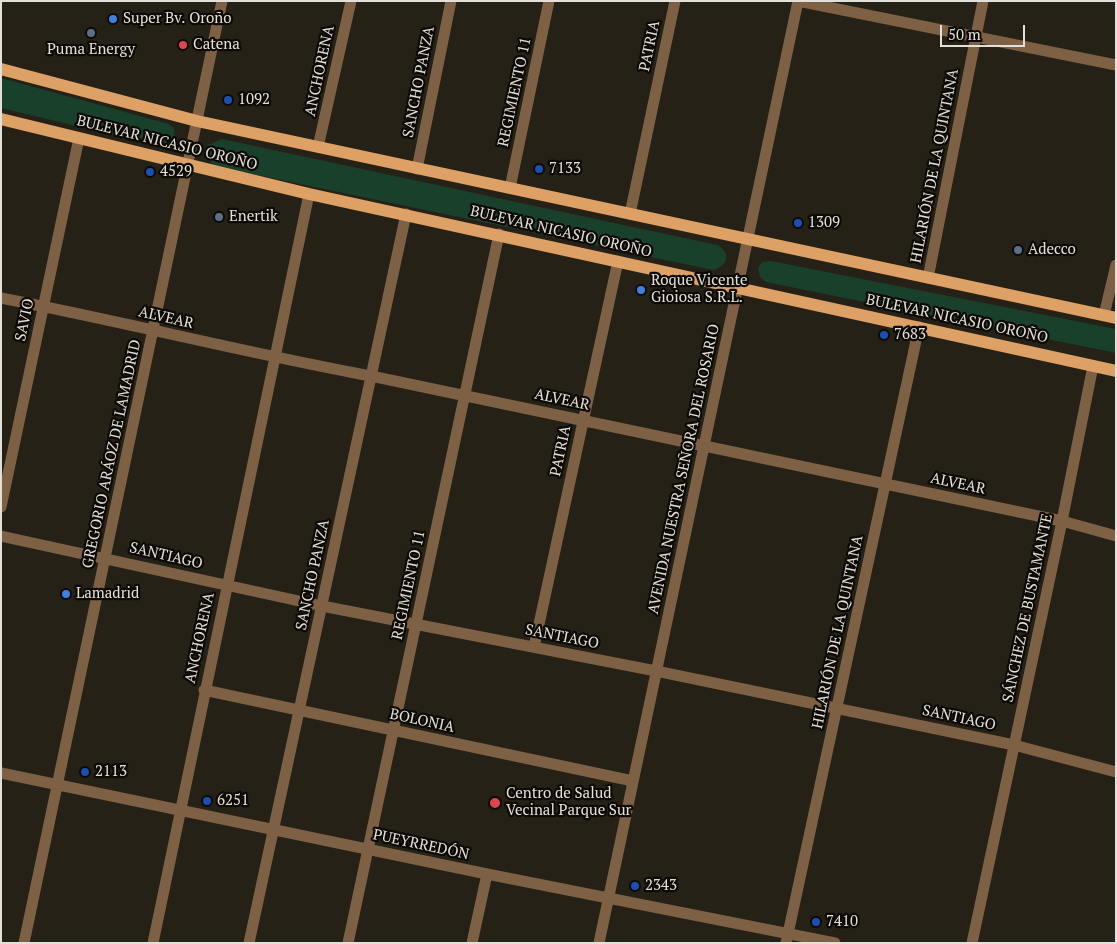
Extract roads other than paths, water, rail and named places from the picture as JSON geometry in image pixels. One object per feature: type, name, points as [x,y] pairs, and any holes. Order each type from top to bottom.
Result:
[{"type":"main road","name":"BULEVAR NICASIO OROÑO","points":[[1,68],[197,121],[1110,317]]},
{"type":"main road","name":"BULEVAR NICASIO OROÑO","points":[[1,119],[309,194],[500,234],[1116,371]]},
{"type":"street","name":"GREGORIO ARÁOZ DE LAMADRID","points":[[24,943],[222,1]]},
{"type":"street","name":"ANCHORENA","points":[[318,147],[351,1]]},
{"type":"street","name":"SANCHO PANZA","points":[[417,169],[451,1]]},
{"type":"street","name":"REGIMIENTO 11","points":[[510,188],[549,1]]},
{"type":"street","name":"PATRIA","points":[[630,214],[675,1]]},
{"type":"street","points":[[798,1],[1116,64]]},
{"type":"street","name":"AVENIDA NUESTRA SEÑORA DEL ROSARIO","points":[[599,943],[798,1]]},
{"type":"street","name":"HILARIÓN DE LA QUINTANA","points":[[928,278],[983,1]]},
{"type":"street","name":"SAVIO","points":[[1,508],[79,138]]},
{"type":"street","name":"ANCHORENA","points":[[153,943],[204,690],[309,194]]},
{"type":"street","name":"SANCHO PANZA","points":[[249,943],[406,214]]},
{"type":"street","name":"REGIMIENTO 11","points":[[348,943],[500,234]]},
{"type":"street","name":"PATRIA","points":[[534,647],[618,261]]},
{"type":"street","points":[[1110,317],[1116,265]]},
{"type":"street","name":"ALVEAR","points":[[1,298],[274,358],[465,395],[1062,521],[1116,536]]},
{"type":"street","name":"HILARIÓN DE LA QUINTANA","points":[[787,938],[919,327]]},
{"type":"street","name":"SÁNCHEZ DE BUSTAMANTE","points":[[972,943],[1093,366]]},
{"type":"street","name":"SANTIAGO","points":[[1,536],[322,606],[656,671],[1014,745],[1116,772]]},
{"type":"street","name":"BOLONIA","points":[[204,690],[633,781]]},
{"type":"street","name":"PUEYRREDÓN","points":[[1,772],[181,811],[274,828],[609,898],[787,938],[835,943]]},
{"type":"street","points":[[472,943],[487,874]]},
{"type":"place","name":"Super Bv. Oroño","points":[[113,19]]},
{"type":"place","name":"Puma Energy","points":[[91,33]]},
{"type":"place","name":"Catena","points":[[183,45]]},
{"type":"place","name":"1092","points":[[228,100]]},
{"type":"place","name":"7133","points":[[539,169]]},
{"type":"place","name":"4529","points":[[150,172]]},
{"type":"place","name":"Enertik","points":[[219,217]]},
{"type":"place","name":"1309","points":[[798,223]]},
{"type":"place","name":"Adecco","points":[[1018,250]]},
{"type":"place","name":"Roque Vicente Gioiosa S.R.L.","points":[[641,290]]},
{"type":"place","name":"7683","points":[[884,335]]},
{"type":"place","name":"Lamadrid","points":[[66,594]]},
{"type":"place","name":"2113","points":[[85,772]]},
{"type":"place","name":"6251","points":[[207,801]]},
{"type":"place","name":"Centro de Salud Vecinal Parque Sur","points":[[495,803]]},
{"type":"place","name":"2343","points":[[635,886]]},
{"type":"place","name":"7410","points":[[816,922]]}]
